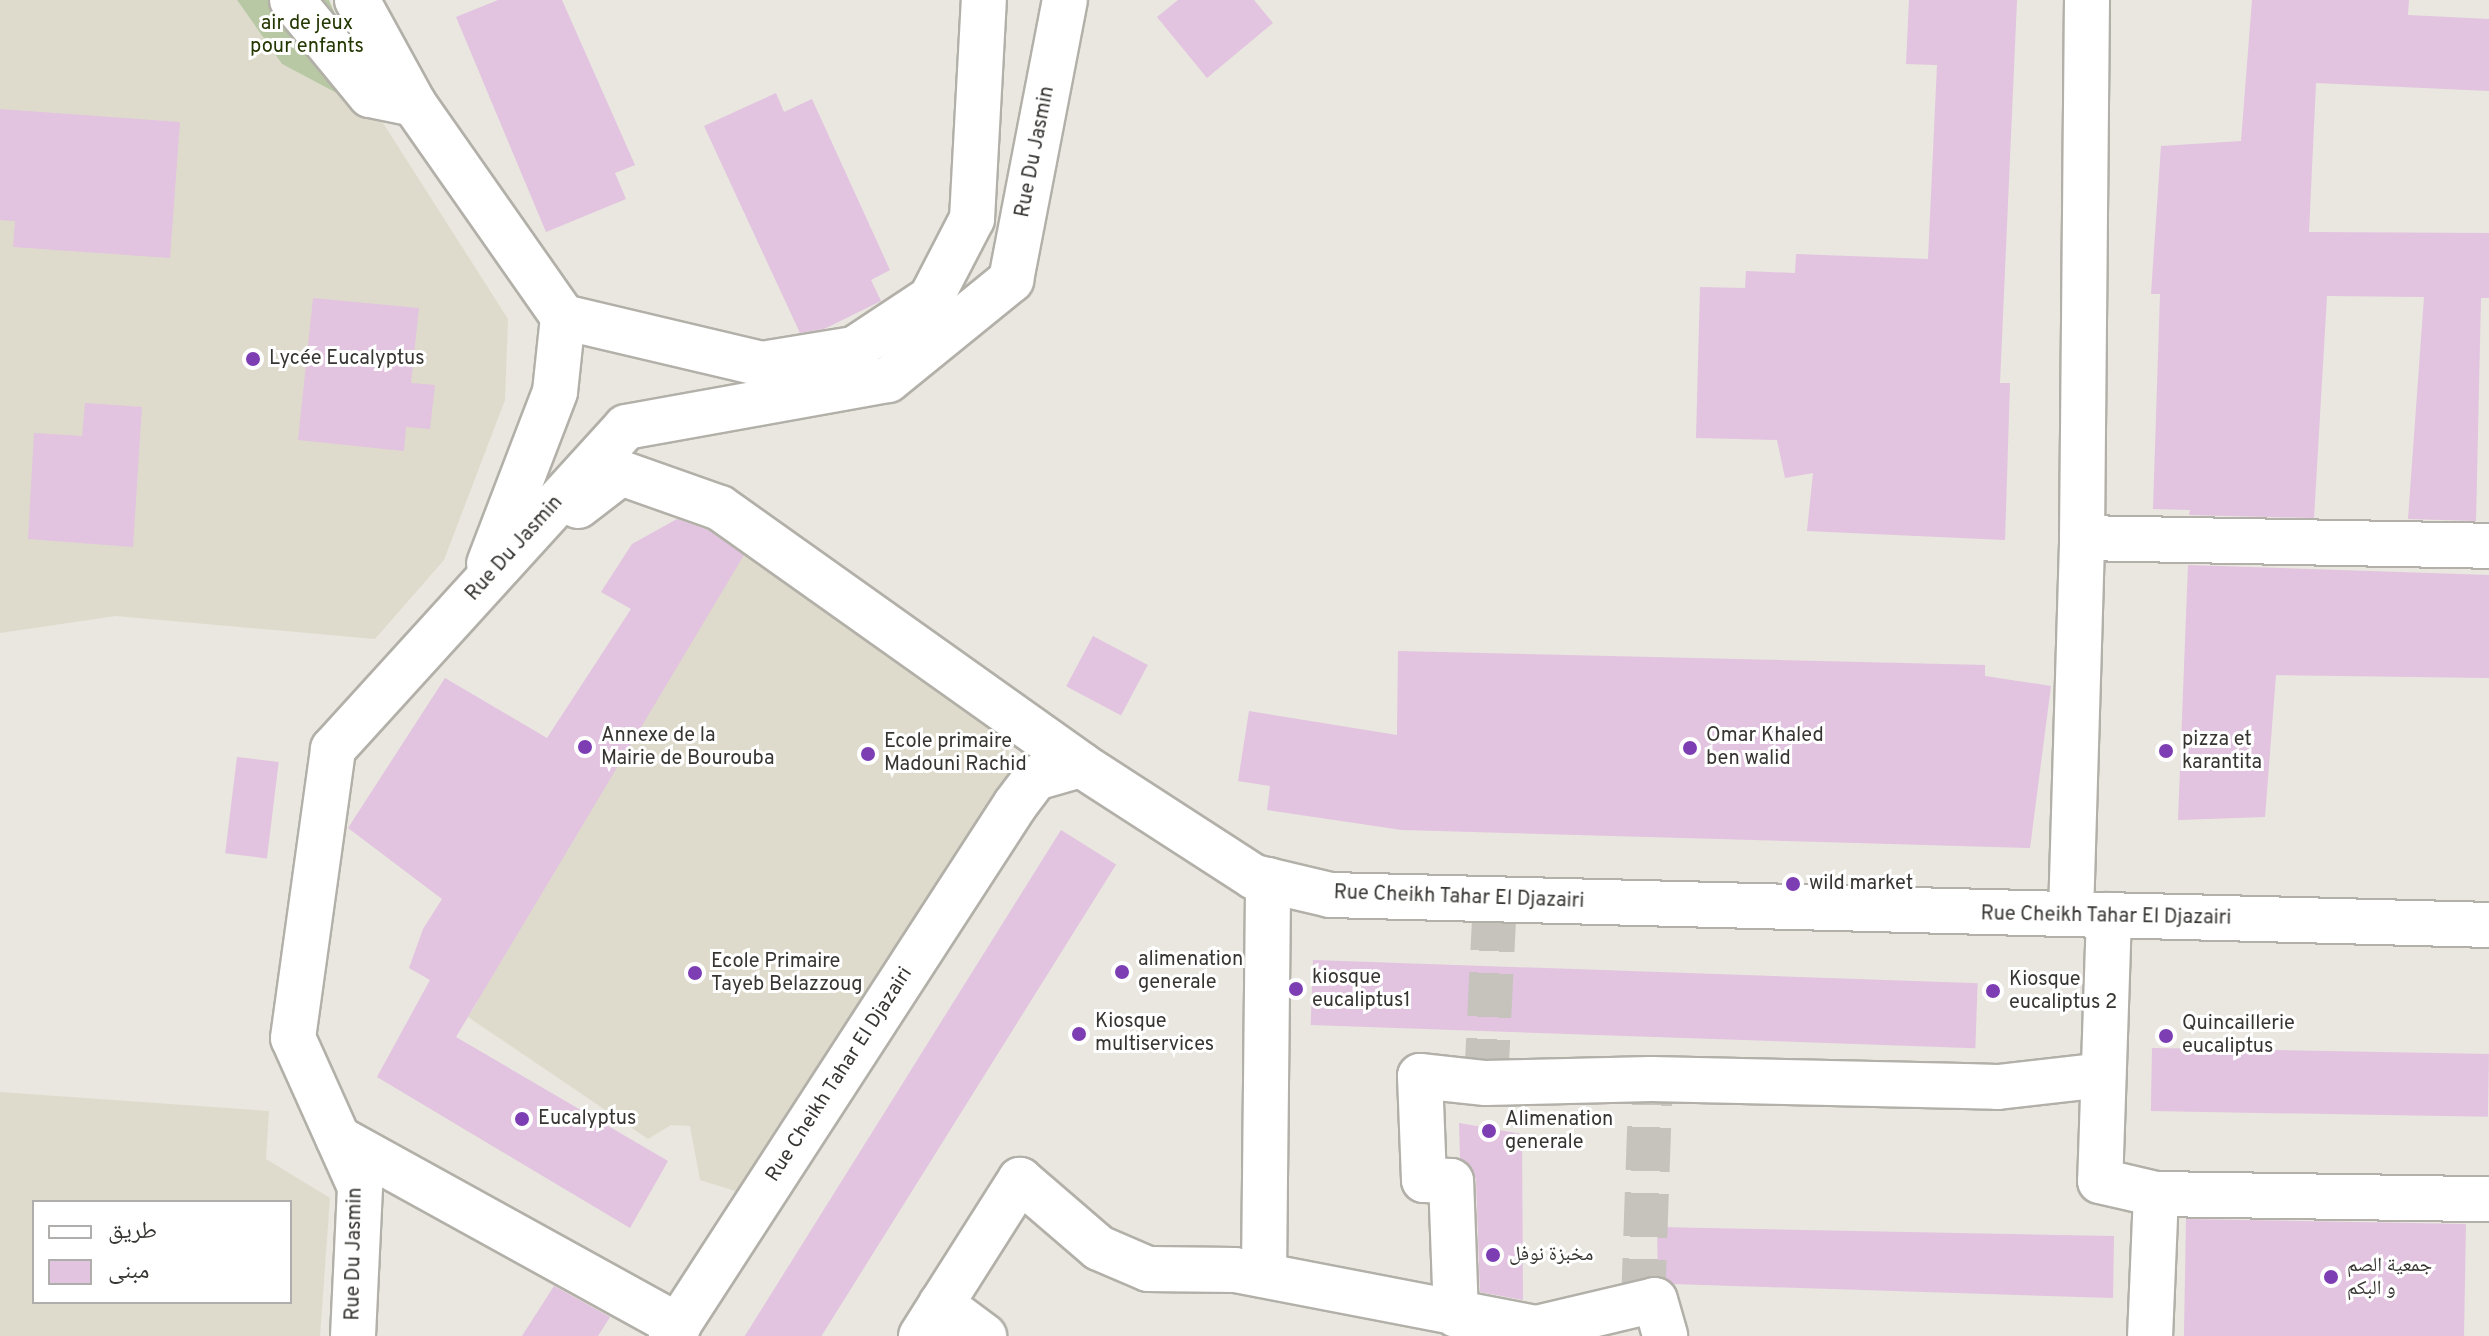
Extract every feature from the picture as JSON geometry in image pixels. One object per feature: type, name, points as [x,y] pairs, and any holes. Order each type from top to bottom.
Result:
[{"type":"street","points":[[292,0],[370,95],[414,104]]},
{"type":"street","points":[[357,0],[414,104],[563,317],[555,392],[493,573]]},
{"type":"street","points":[[563,317],[762,364],[854,349],[931,298],[972,219],[984,0]]},
{"type":"street","name":"Rue Du Jasmin","points":[[353,1336],[360,1187],[293,1038],[333,749],[626,427],[888,380],[1011,280],[1065,0]]},
{"type":"street","points":[[2087,0],[2082,538],[2090,915],[2103,1075],[2100,1181],[2156,1194],[2489,1199]]},
{"type":"street","points":[[493,573],[621,473],[720,508],[1081,765]]},
{"type":"street","points":[[2082,538],[2489,546]]},
{"type":"street","name":"Rue Cheikh Tahar El Djazairi","points":[[675,1331],[1015,805],[1035,778],[1081,765],[1254,877],[1330,895],[2489,925]]},
{"type":"street","points":[[1264,1275],[1268,880]]},
{"type":"street","points":[[1456,1315],[1451,1181],[1424,1180],[1420,1076],[1486,1083],[1651,1079],[1998,1087],[2103,1075]]},
{"type":"street","points":[[338,1138],[675,1331]]},
{"type":"street","points":[[984,1336],[931,1320],[1020,1180],[1118,1260],[1148,1269],[1218,1268],[1537,1328],[1655,1300],[1665,1336]]},
{"type":"street","points":[[2150,1336],[2156,1194]]},
{"type":"shaded area","name":"Lycée Eucalyptus","points":[[0,0],[237,0],[282,64],[378,115],[508,319],[505,400],[444,560],[375,639],[116,616],[0,633]]},
{"type":"shaded area","points":[[753,540],[1003,723],[1016,785],[754,1197],[700,1180],[690,1126],[671,1125],[648,1139],[468,1017],[478,1001],[465,993]]},
{"type":"shaded area","points":[[0,1092],[269,1111],[266,1159],[330,1198],[320,1336],[0,1336]]},
{"type":"green space","name":"air de jeux pour enfants","points":[[237,0],[329,0],[378,115],[282,64]]},
{"type":"building","points":[[498,0],[562,0],[635,165],[615,173],[626,199],[546,232],[456,17]]},
{"type":"building","points":[[1178,0],[1254,0],[1273,23],[1207,78],[1157,17]]},
{"type":"building","points":[[1909,0],[2017,0],[2000,383],[2010,383],[2005,540],[1807,531],[1813,473],[1785,478],[1777,440],[1696,438],[1700,287],[1745,288],[1746,271],[1795,273],[1796,254],[1928,259],[1937,65],[1906,64]]},
{"type":"building","points":[[2252,0],[2409,0],[2408,15],[2489,19],[2489,91],[2316,83],[2309,232],[2489,233],[2489,298],[2481,298],[2476,521],[2408,519],[2424,297],[2327,296],[2314,518],[2189,515],[2190,510],[2153,509],[2160,294],[2151,294],[2161,146],[2241,141]]},
{"type":"building","points":[[776,93],[784,112],[812,99],[890,270],[871,280],[881,301],[824,329],[800,333],[704,126]]},
{"type":"building","points":[[0,109],[180,122],[170,258],[13,247],[15,221],[0,220]]},
{"type":"building","points":[[313,298],[419,308],[411,383],[435,385],[430,429],[406,427],[404,451],[298,440]]},
{"type":"building","points":[[85,403],[142,407],[133,547],[28,539],[34,433],[82,436]]},
{"type":"building","points":[[677,519],[708,530],[744,555],[456,1037],[668,1161],[630,1228],[377,1077],[430,980],[409,968],[423,929],[442,899],[348,828],[445,678],[547,738],[631,609],[601,592],[632,544]]},
{"type":"building","points":[[2188,565],[2489,575],[2489,678],[2276,675],[2265,817],[2178,820]]},
{"type":"building","points":[[1093,636],[1148,665],[1121,715],[1066,686]]},
{"type":"building","name":"Omar Khaled ben walid","points":[[1398,651],[1985,665],[1985,676],[2051,686],[2030,848],[1402,830],[1267,810],[1270,786],[1238,781],[1249,711],[1397,735]]},
{"type":"building","points":[[237,757],[279,762],[267,858],[225,853]]},
{"type":"building","points":[[1061,830],[1116,864],[821,1336],[745,1336]]},
{"type":"building","points":[[1313,960],[1978,983],[1975,1048],[1311,1025]]},
{"type":"building","points":[[2152,1048],[2489,1054],[2488,1117],[2151,1111]]},
{"type":"building","points":[[1459,1123],[1522,1134],[1523,1300],[1480,1292],[1476,1180],[1472,1168],[1460,1158]]},
{"type":"building","name":"جمعية الصم و البكم","points":[[2186,1219],[2466,1224],[2464,1336],[2184,1336]]},
{"type":"building","points":[[1657,1227],[2114,1236],[2113,1298],[1674,1284],[1658,1276]]},
{"type":"building","points":[[554,1286],[610,1317],[598,1336],[522,1336]]},
{"type":"tunnel","points":[[1486,1083],[1495,900]]},
{"type":"tunnel","points":[[1643,1303],[1651,1079]]},
{"type":"place","name":"Lycée Eucalyptus","points":[[253,359]]},
{"type":"place","name":"Annexe de la Mairie de Bourouba","points":[[585,747]]},
{"type":"place","name":"Omar Khaled ben walid","points":[[1690,748]]},
{"type":"place","name":"pizza et karantita","points":[[2166,751]]},
{"type":"place","name":"Ecole primaire Madouni Rachid","points":[[868,754]]},
{"type":"place","name":"wild market","points":[[1793,884]]},
{"type":"place","name":"alimenation generale","points":[[1122,972]]},
{"type":"place","name":"Ecole Primaire Tayeb Belazzoug","points":[[695,973]]},
{"type":"place","name":"kiosque eucaliptus1","points":[[1296,989]]},
{"type":"place","name":"Kiosque eucaliptus 2","points":[[1993,991]]},
{"type":"place","name":"Kiosque multiservices","points":[[1079,1034]]},
{"type":"place","name":"Quincaillerie eucaliptus","points":[[2166,1036]]},
{"type":"place","name":"Eucalyptus","points":[[522,1119]]},
{"type":"place","name":"Alimenation generale","points":[[1489,1131]]},
{"type":"place","name":"مخبزة نوفل","points":[[1493,1255]]},
{"type":"place","name":"جمعية الصم و البكم","points":[[2331,1277]]}]
